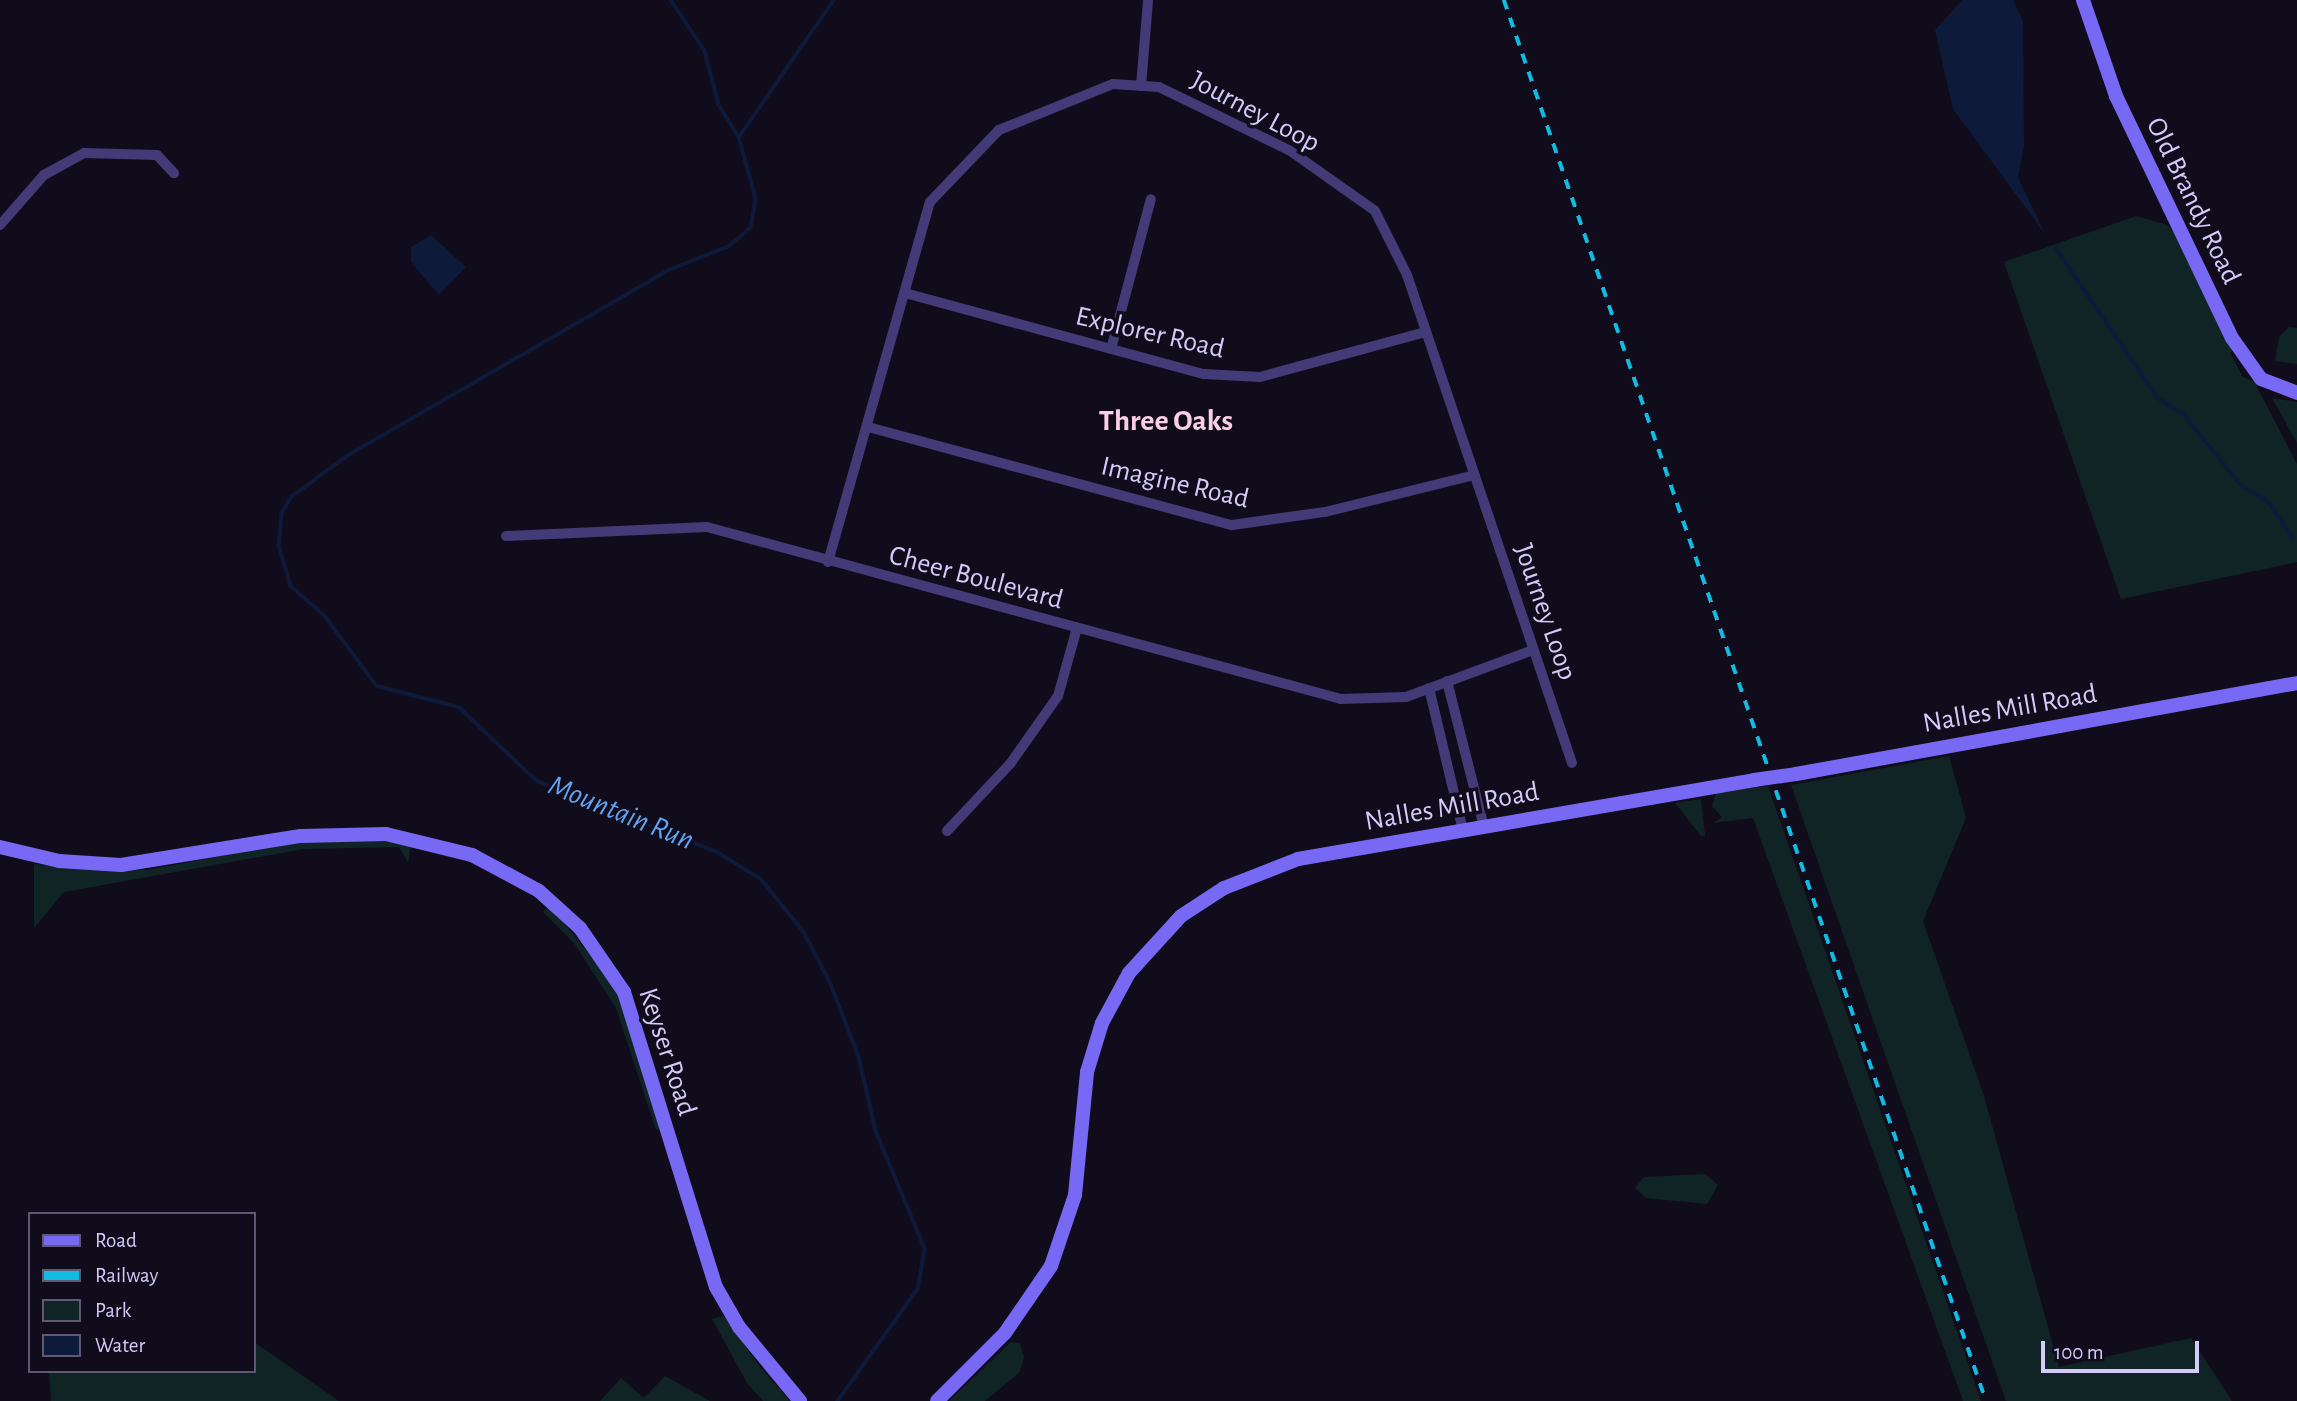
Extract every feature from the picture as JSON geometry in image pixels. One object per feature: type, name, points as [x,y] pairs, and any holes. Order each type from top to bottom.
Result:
[{"type":"street","points":[[1141,86],[1148,0]]},
{"type":"street","name":"Old Brandy Road","points":[[2083,0],[2116,96],[2232,338],[2260,379],[2297,393]]},
{"type":"street","name":"Journey Loop","points":[[828,562],[930,202],[999,130],[1113,84],[1159,87],[1289,150],[1375,211],[1426,332],[1572,763]]},
{"type":"street","points":[[0,225],[44,175],[84,153],[157,155],[174,173]]},
{"type":"street","points":[[1111,349],[1151,199]]},
{"type":"street","name":"Explorer Road","points":[[905,293],[1204,374],[1260,377],[1426,332]]},
{"type":"street","name":"Imagine Road","points":[[867,427],[1232,525],[1325,512],[1475,475]]},
{"type":"street","name":"Cheer Boulevard","points":[[506,536],[707,527],[1341,699],[1383,699],[1429,688],[1533,650]]},
{"type":"street","points":[[947,831],[1010,764],[1058,695],[1077,628]]},
{"type":"street","points":[[1447,681],[1484,827]]},
{"type":"street","name":"Nalles Mill Road","points":[[937,1401],[1005,1333],[1051,1266],[1075,1195],[1092,1052],[1113,1000],[1155,941],[1202,901],[1272,866],[2297,683]]},
{"type":"street","points":[[1429,688],[1462,831]]},
{"type":"street","name":"Keyser Road","points":[[0,847],[121,865],[301,836],[386,834],[472,855],[539,891],[580,928],[624,992],[712,1278],[739,1326],[800,1401]]},
{"type":"green space","points":[[2136,216],[2168,225],[2177,237],[2234,346],[2231,354],[2243,377],[2254,381],[2297,464],[2297,562],[2121,599],[2004,262]]},
{"type":"green space","points":[[2289,327],[2297,328],[2297,364],[2275,361],[2279,337]]},
{"type":"green space","points":[[2272,398],[2297,402],[2297,443]]},
{"type":"green space","points":[[1949,756],[1966,818],[1923,921],[1984,1096],[2059,1367],[2191,1338],[2232,1401],[2006,1401],[1791,785]]},
{"type":"green space","points":[[1768,786],[1981,1401],[1963,1401],[1753,818],[1713,823],[1722,817],[1712,806],[1716,792]]},
{"type":"green space","points":[[1701,799],[1705,836],[1701,836],[1675,803]]},
{"type":"green space","points":[[363,836],[411,845],[408,862],[399,847],[304,849],[64,892],[34,928],[34,864],[147,870],[301,841]]},
{"type":"green space","points":[[549,905],[616,987],[662,1128],[656,1130],[616,1008],[574,943],[543,912]]},
{"type":"green space","points":[[1705,1174],[1718,1185],[1707,1204],[1646,1198],[1635,1188],[1644,1177]]},
{"type":"green space","points":[[724,1316],[760,1367],[790,1401],[763,1401],[747,1383],[712,1319]]},
{"type":"green space","points":[[1011,1342],[1020,1343],[1024,1357],[1020,1372],[985,1401],[949,1401]]},
{"type":"green space","points":[[256,1343],[339,1401],[51,1401],[49,1373],[256,1373]]},
{"type":"green space","points":[[665,1376],[710,1401],[600,1401],[621,1378],[644,1398]]},
{"type":"water","points":[[1962,0],[2013,0],[2023,21],[2024,147],[2018,177],[2045,234],[1953,109],[1935,30]]},
{"type":"water","points":[[431,235],[466,267],[439,295],[411,262],[411,247]]},
{"type":"waterway","name":"Mountain Run","points":[[671,0],[705,51],[719,105],[739,137],[756,199],[751,228],[728,247],[670,270],[349,455],[292,497],[282,513],[279,545],[291,586],[325,616],[377,686],[459,707],[537,781],[717,852],[760,878],[804,932],[831,984],[859,1057],[876,1131],[925,1249],[918,1289],[838,1401]]},
{"type":"waterway","points":[[739,137],[834,0]]},
{"type":"waterway","points":[[2056,248],[2158,398],[2184,414],[2241,485],[2270,503],[2293,538]]},
{"type":"railway","points":[[1504,0],[1986,1401]]},
{"type":"district","name":"Three Oaks","points":[[1166,421]]}]
